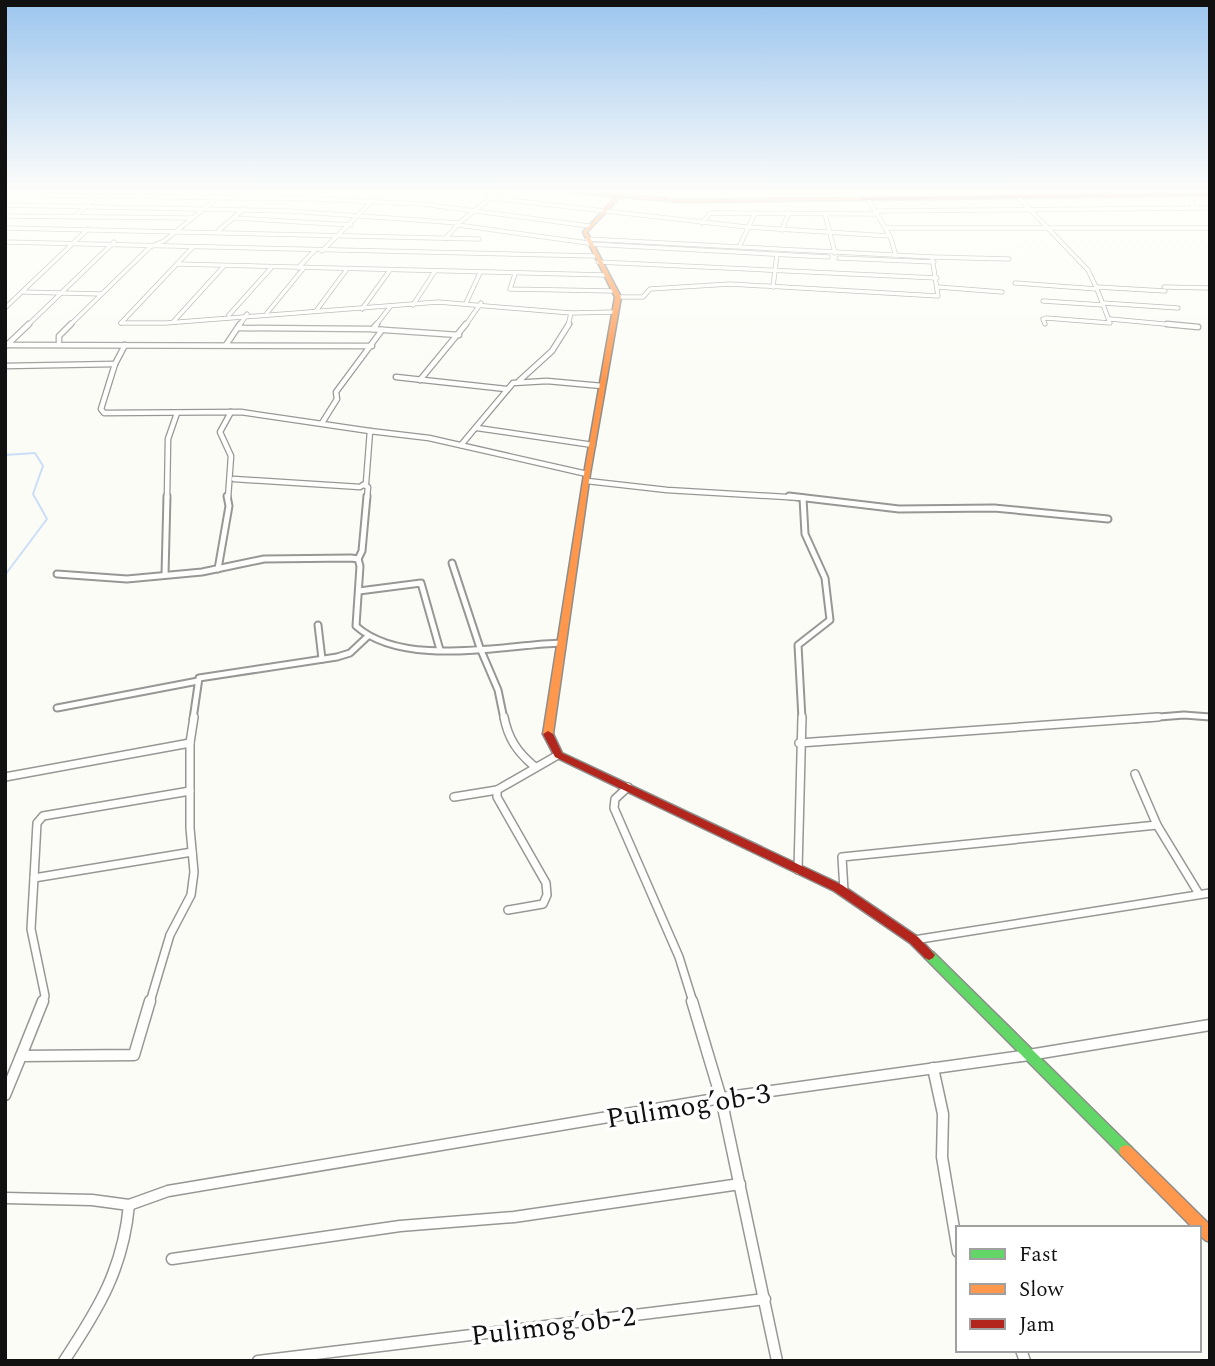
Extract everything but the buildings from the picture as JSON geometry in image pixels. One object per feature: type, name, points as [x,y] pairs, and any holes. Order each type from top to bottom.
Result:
[{"type":"main road","points":[[595,255],[616,294],[615,312],[547,738],[558,755],[844,891],[915,940],[1210,1235]]},
{"type":"street","points":[[5,308],[64,255]]},
{"type":"street","points":[[6,345],[102,255]]},
{"type":"street","points":[[59,342],[59,336],[143,255]]},
{"type":"street","points":[[186,255],[121,323],[172,323],[229,315],[466,303],[571,313],[615,312]]},
{"type":"street","points":[[267,313],[311,255]]},
{"type":"street","points":[[451,255],[597,259],[937,278]]},
{"type":"street","points":[[773,287],[777,255]]},
{"type":"street","points":[[800,255],[1009,259]]},
{"type":"street","points":[[871,255],[933,259]]},
{"type":"street","points":[[1074,255],[1088,270],[1110,319]]},
{"type":"street","points":[[515,274],[510,289],[643,297],[650,289],[703,284],[938,296],[933,259]]},
{"type":"street","points":[[177,264],[605,275]]},
{"type":"street","points":[[172,323],[223,266]]},
{"type":"street","points":[[229,315],[271,268]]},
{"type":"street","points":[[316,311],[347,269]]},
{"type":"street","points":[[362,309],[390,270]]},
{"type":"street","points":[[412,305],[435,271]]},
{"type":"street","points":[[466,303],[480,273]]},
{"type":"street","points":[[1015,284],[1097,288],[1210,288]]},
{"type":"street","points":[[938,288],[1002,292]]},
{"type":"street","points":[[24,292],[101,294]]},
{"type":"street","points":[[1043,301],[1178,308]]},
{"type":"street","points":[[420,380],[459,335],[481,303]]},
{"type":"street","points":[[373,329],[390,307]]},
{"type":"street","points":[[461,445],[506,389],[547,359],[571,321],[571,313]]},
{"type":"street","points":[[226,345],[247,314]]},
{"type":"street","points":[[1045,324],[1043,319],[1046,318],[1106,323],[1110,319],[1198,327]]},
{"type":"street","points":[[239,328],[373,329],[459,335]]},
{"type":"street","points":[[322,423],[337,399],[336,392],[382,330]]},
{"type":"street","points":[[6,345],[59,342],[125,345],[372,346]]},
{"type":"street","points":[[125,345],[115,364],[101,411],[231,412],[322,423],[461,445],[587,478],[667,490],[803,498],[899,509],[994,508],[1108,519]]},
{"type":"street","points":[[5,366],[115,364]]},
{"type":"street","points":[[396,377],[506,389]]},
{"type":"street","points":[[517,382],[602,386]]},
{"type":"street","points":[[218,569],[229,506],[227,495],[232,469],[231,456],[220,432],[231,412]]},
{"type":"street","points":[[166,575],[168,439],[177,413]]},
{"type":"street","points":[[477,428],[593,445]]},
{"type":"street","points":[[364,485],[370,431]]},
{"type":"street","points":[[234,479],[368,487],[362,551],[358,559],[356,626],[367,637],[440,650],[561,643]]},
{"type":"street","points":[[798,870],[799,743],[802,707],[798,645],[830,620],[825,578],[805,534],[803,498]]},
{"type":"street","points":[[57,574],[127,579],[218,569],[264,559],[358,559]]},
{"type":"street","points":[[452,563],[480,648],[498,690],[507,732],[520,754],[534,766]]},
{"type":"street","points":[[359,591],[421,583],[440,650]]},
{"type":"street","points":[[318,625],[322,659]]},
{"type":"street","points":[[57,708],[198,681],[203,676],[349,653],[367,637]]},
{"type":"street","points":[[21,1056],[134,1055],[170,935],[191,895],[190,743],[198,681]]},
{"type":"street","points":[[799,743],[1184,715],[1210,717]]},
{"type":"street","points":[[5,777],[190,743]]},
{"type":"street","points":[[454,797],[497,790],[534,766],[558,755]]},
{"type":"street","points":[[1135,774],[1157,825],[1199,894]]},
{"type":"street","points":[[628,787],[615,799],[614,808],[679,957],[721,1098],[777,1361]]},
{"type":"street","points":[[497,790],[497,797],[520,842],[546,883],[547,895],[543,904],[508,910]]},
{"type":"street","points":[[5,1095],[45,996],[31,929],[37,823],[43,816],[190,791]]},
{"type":"street","points":[[844,891],[842,857],[1157,825]]},
{"type":"street","points":[[34,878],[62,871],[148,861],[192,852]]},
{"type":"street","points":[[915,940],[1210,893]]},
{"type":"street","name":"Pulimog’ob-3","points":[[129,1205],[168,1191],[721,1098],[1030,1055],[1210,1025]]},
{"type":"street","points":[[933,1068],[943,1114],[942,1157],[956,1240]]},
{"type":"street","points":[[172,1259],[400,1226],[514,1217],[740,1184]]},
{"type":"street","points":[[5,1198],[92,1200],[129,1205],[127,1237],[115,1278],[106,1299],[64,1361]]},
{"type":"street","name":"Pulimog’ob-2","points":[[258,1361],[303,1358],[765,1299]]},
{"type":"waterway","points":[[5,455],[35,453],[43,466],[33,494],[47,519],[5,575]]},
{"type":"traffic: fast","points":[[929,955],[1126,1151]]},
{"type":"traffic: slow","points":[[548,734],[587,474],[618,297],[597,255]]},
{"type":"traffic: slow","points":[[1126,1151],[1210,1235]]},
{"type":"traffic: jam","points":[[548,734],[558,755],[838,888],[914,940],[929,955]]}]
